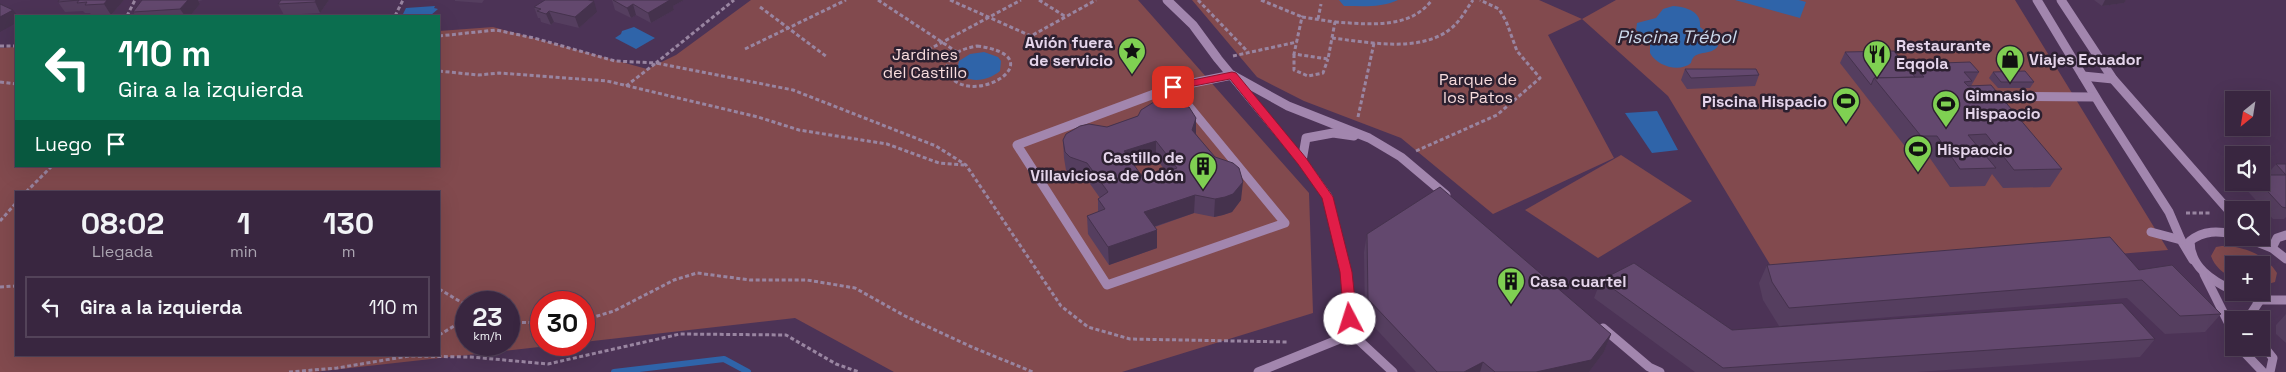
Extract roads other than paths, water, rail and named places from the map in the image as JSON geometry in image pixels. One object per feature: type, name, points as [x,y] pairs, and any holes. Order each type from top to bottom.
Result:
[{"type":"street","points":[[1167,0],[1192,25],[1302,161],[1328,197],[1346,272],[1352,334],[1393,372]]},
{"type":"street","points":[[2038,0],[2095,97],[2169,212],[2181,240],[2192,260],[2203,272],[2225,316]]},
{"type":"street","points":[[2061,0],[2113,79],[2225,206]]},
{"type":"street","points":[[1232,75],[1288,106],[1369,138],[1401,158],[1454,202]]},
{"type":"street","points":[[2083,76],[2113,79]]},
{"type":"street","points":[[1979,96],[2095,97]]},
{"type":"street","points":[[1302,161],[1306,138],[1333,133],[1369,138]]},
{"type":"street","points":[[2151,232],[2181,240]]},
{"type":"street","points":[[2192,260],[2188,250],[2190,241],[2197,235],[2208,232],[2225,233]]},
{"type":"street","points":[[2272,248],[2277,238],[2286,235]]},
{"type":"street","points":[[2267,246],[2286,259]]},
{"type":"street","points":[[2203,272],[2225,285]]},
{"type":"street","points":[[2270,300],[2286,300]]},
{"type":"street","points":[[1596,322],[1649,366],[1660,372]]},
{"type":"street","points":[[1258,372],[1352,334]]},
{"type":"street","points":[[2270,355],[2272,358],[2270,372]]},
{"type":"street","points":[[2248,356],[2263,372]]},
{"type":"lane","points":[[1173,87],[1285,223],[1107,285],[1017,145],[1173,87],[1232,75]]},
{"type":"water","points":[[1339,0],[1398,0],[1378,5],[1344,6]]},
{"type":"water","points":[[1735,0],[1799,0],[1806,2],[1800,18]]},
{"type":"water","points":[[435,6],[434,8],[438,9],[431,15],[402,15],[406,8]]},
{"type":"water","name":"Piscina Trébol","points":[[1673,6],[1688,9],[1696,14],[1699,18],[1700,27],[1714,38],[1718,46],[1711,51],[1699,54],[1686,66],[1675,68],[1663,65],[1653,58],[1650,53],[1650,44],[1636,30],[1637,23],[1656,18],[1663,9]]},
{"type":"water","points":[[634,27],[655,38],[636,49],[615,38],[622,31]]},
{"type":"water","points":[[984,52],[998,57],[1001,61],[1000,71],[990,77],[978,80],[972,80],[961,75],[957,70],[959,61],[970,54]]},
{"type":"water","points":[[1657,111],[1678,150],[1652,153],[1625,113]]},
{"type":"waterway","points":[[614,372],[724,359],[748,372]]},
{"type":"place","name":"Avión fuera de servicio","points":[[1132,75]]},
{"type":"place","name":"Restaurante Eqqola","points":[[1877,78]]},
{"type":"place","name":"Viajes Ecuador","points":[[2010,83]]},
{"type":"place","name":"Piscina Hispacio","points":[[1846,125]]},
{"type":"place","name":"Gimnasio Hispaocio","points":[[1946,128]]},
{"type":"place","name":"Hispaocio","points":[[1918,173]]},
{"type":"place","name":"Castillo de Villaviciosa de Odón","points":[[1203,190]]},
{"type":"place","name":"Casa cuartel","points":[[1511,305]]},
{"type":"park label","name":"Jardines del Castillo","points":[[925,63]]},
{"type":"park label","name":"Parque de los Patos","points":[[1478,88]]}]
